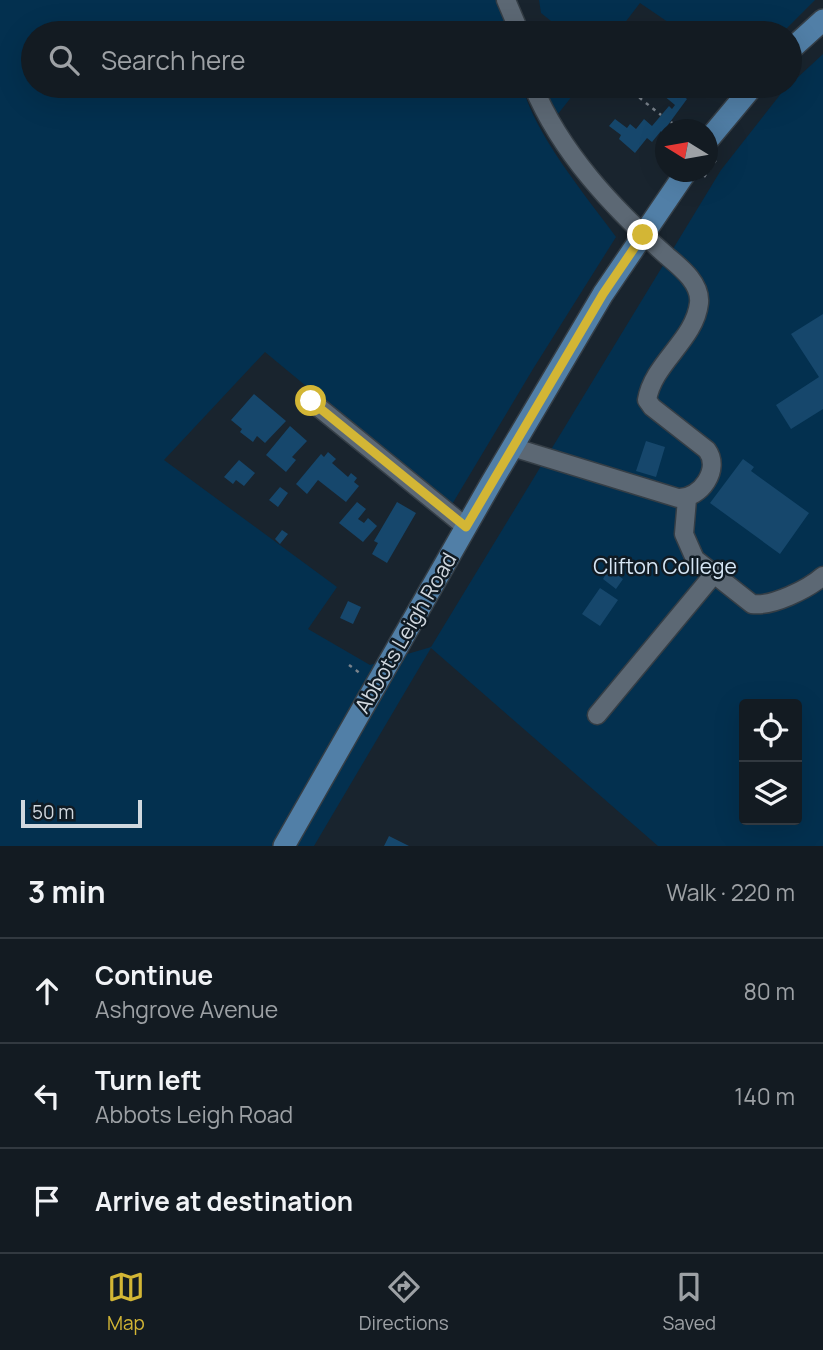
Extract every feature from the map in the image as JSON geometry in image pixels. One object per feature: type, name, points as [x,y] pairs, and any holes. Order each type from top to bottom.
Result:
[{"type":"main road","points":[[802,39],[823,20]]},
{"type":"main road","points":[[718,128],[742,98]]},
{"type":"main road","name":"Abbots Leigh Road","points":[[284,846],[603,294],[679,182]]},
{"type":"street","points":[[506,0],[515,21]]},
{"type":"street","points":[[513,447],[678,498],[687,499],[698,492],[712,471],[713,458],[707,450],[652,407],[647,400],[649,387],[692,324],[700,301],[693,280],[643,235],[582,169],[546,116],[538,98]]},
{"type":"street","points":[[311,401],[466,527]]},
{"type":"street","points":[[687,499],[684,534],[695,559],[752,604],[763,606],[813,585],[823,576]]},
{"type":"street","points":[[597,715],[714,574]]},
{"type":"path","points":[[640,98],[662,115]]},
{"type":"green space","name":"Clifton College","points":[[0,0],[499,0],[507,21],[21,21],[21,98],[526,98],[550,145],[616,237],[451,506],[265,352],[164,460],[337,587],[308,629],[370,665],[431,647],[714,182],[718,182],[721,170],[778,98],[802,98],[802,73],[823,54],[823,846],[658,846],[431,648],[314,846],[0,846]]},
{"type":"green space","points":[[539,0],[815,0],[794,21],[666,21],[640,3],[626,21],[551,21],[541,13]]},
{"type":"green space","points":[[546,98],[571,98],[554,119]]},
{"type":"building","points":[[667,98],[687,99],[672,119],[658,119],[669,106],[672,109],[675,105]]},
{"type":"building","points":[[615,119],[627,128],[630,124],[636,129],[644,119],[652,126],[655,122],[655,138],[652,142],[647,138],[635,153],[619,139],[621,135],[609,126]]},
{"type":"building","points":[[823,314],[823,409],[791,429],[776,405],[819,377],[791,334]]},
{"type":"building","points":[[254,394],[286,421],[265,443],[257,436],[253,442],[240,432],[242,429],[231,420]]},
{"type":"building","points":[[290,426],[307,441],[292,457],[296,460],[286,472],[266,455]]},
{"type":"building","points":[[646,441],[665,447],[656,477],[636,471]]},
{"type":"building","points":[[328,452],[336,459],[332,463],[348,477],[351,473],[357,478],[354,482],[359,486],[346,502],[318,480],[307,494],[296,484],[321,454],[324,457]]},
{"type":"building","points":[[743,459],[754,467],[751,471],[809,513],[780,554],[710,503]]},
{"type":"building","points":[[239,460],[255,473],[244,486],[236,480],[233,484],[224,477]]},
{"type":"building","points":[[280,487],[288,493],[278,507],[269,500]]},
{"type":"building","points":[[357,502],[366,509],[358,519],[364,523],[368,518],[377,526],[363,542],[339,523]]},
{"type":"building","points":[[397,502],[416,513],[387,563],[372,554],[378,543],[374,541]]},
{"type":"building","points":[[282,530],[288,534],[280,544],[275,539]]},
{"type":"building","points":[[609,569],[623,579],[616,589],[603,579]]},
{"type":"building","points":[[600,588],[618,600],[600,626],[582,614]]},
{"type":"building","points":[[348,601],[361,607],[353,624],[340,618]]},
{"type":"building","points":[[389,836],[409,846],[384,846]]},
{"type":"route","points":[[311,401],[466,527],[603,294],[643,235]]}]
